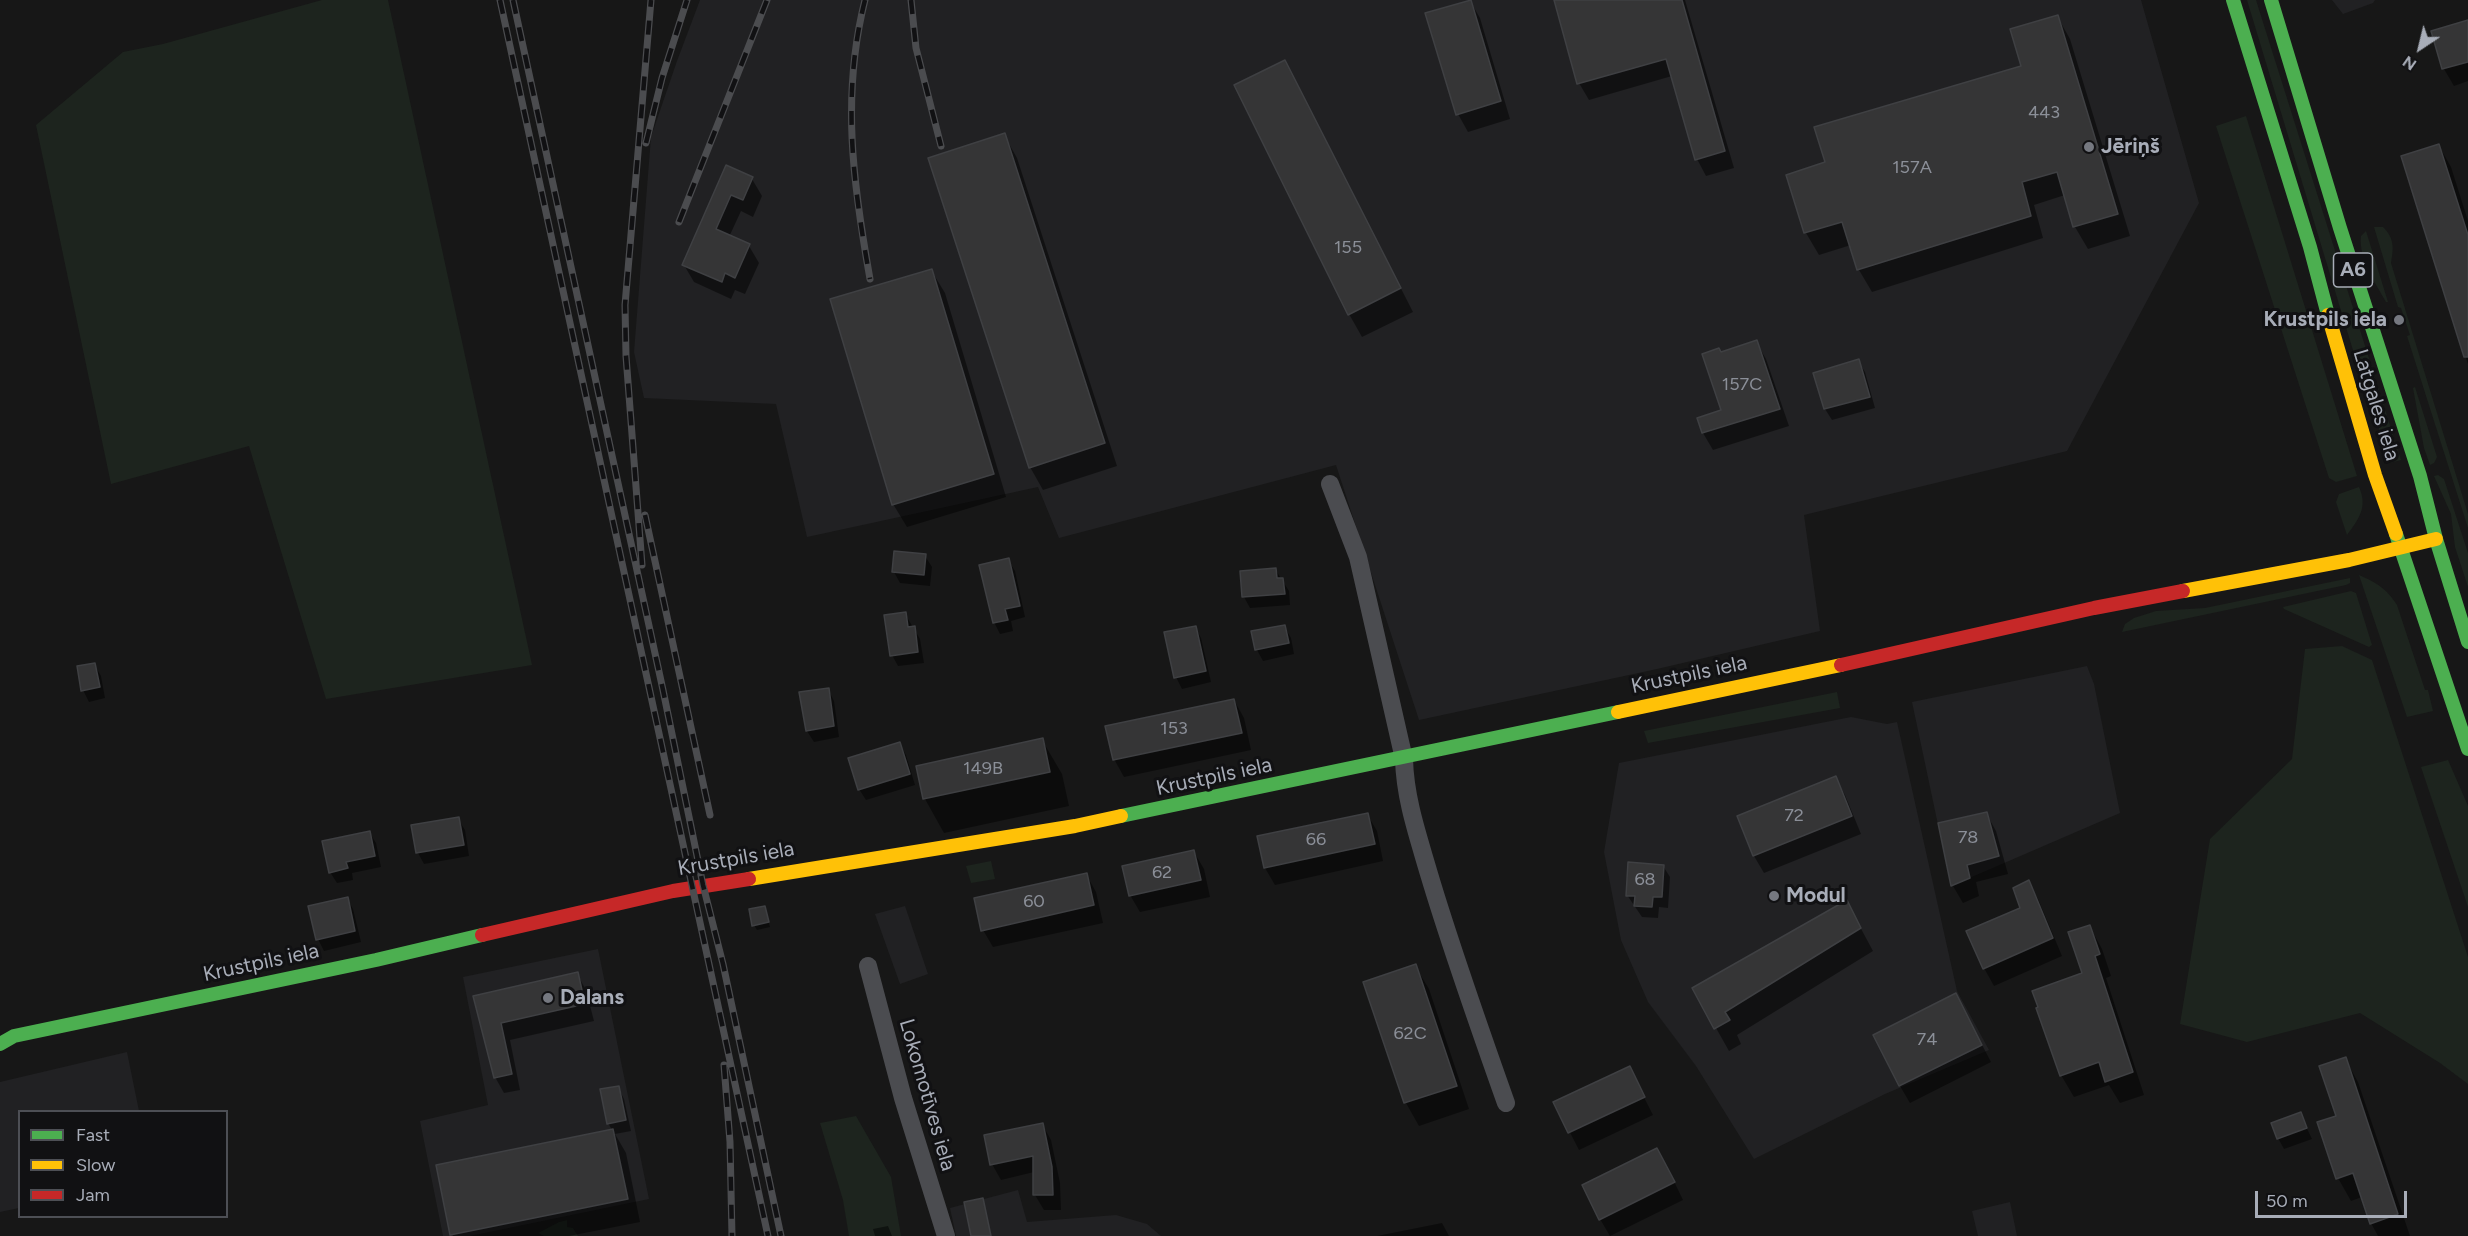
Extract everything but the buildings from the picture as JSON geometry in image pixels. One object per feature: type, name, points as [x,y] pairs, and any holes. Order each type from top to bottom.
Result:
[{"type":"main road","name":"Latgales iela","points":[[2233,0],[2310,247],[2375,476],[2468,749]]},
{"type":"main road","name":"Latgales iela","points":[[2271,0],[2340,228],[2420,476],[2436,539],[2468,642]]},
{"type":"main road","name":"Krustpils iela","points":[[0,1044],[7,1037],[376,960],[703,885],[829,864],[903,856],[1075,826],[1404,759],[1443,748],[1891,655],[2094,608],[2340,562],[2436,539]]},
{"type":"street","points":[[1330,484],[1358,557],[1404,759],[1404,777],[1410,807],[1442,917],[1506,1103]]},
{"type":"street","name":"Lokomotīves iela","points":[[868,966],[903,1098],[946,1236]]},
{"type":"shaded area","points":[[322,0],[388,0],[532,665],[326,699],[249,446],[111,484],[36,125],[123,52],[163,44]]},
{"type":"shaded area","points":[[700,0],[2141,0],[2199,203],[2067,451],[1804,515],[1820,631],[1419,720],[1336,465],[1059,538],[1038,487],[807,537],[776,404],[644,398],[634,352],[651,137]]},
{"type":"shaded area","points":[[2247,0],[2256,0],[2401,460],[2390,463],[2352,347]]},
{"type":"shaded area","points":[[2332,0],[2375,0],[2373,3],[2343,14]]},
{"type":"shaded area","points":[[2246,116],[2357,476],[2336,482],[2329,478],[2216,126]]},
{"type":"shaded area","points":[[2374,227],[2383,227],[2391,239],[2393,247],[2391,263],[2468,514],[2468,528],[2407,336],[2410,335],[2401,308],[2398,307]]},
{"type":"shaded area","points":[[2366,231],[2388,302],[2373,279],[2362,253],[2361,236]]},
{"type":"shaded area","points":[[2415,387],[2437,457],[2430,465],[2424,448],[2413,388]]},
{"type":"shaded area","points":[[2438,475],[2444,479],[2468,553],[2468,587],[2455,547],[2451,514],[2434,476]]},
{"type":"shaded area","points":[[2359,487],[2363,501],[2361,512],[2347,535],[2336,502],[2339,494]]},
{"type":"shaded area","points":[[2359,575],[2381,587],[2397,605],[2425,690],[2428,690],[2433,711],[2407,717]]},
{"type":"shaded area","points":[[2350,578],[2350,583],[2346,585],[2122,632],[2125,624],[2134,618],[2156,611],[2205,608]]},
{"type":"shaded area","points":[[2351,591],[2356,593],[2372,645],[2369,647],[2283,607]]},
{"type":"shaded area","points":[[2342,646],[2372,660],[2468,957],[2468,1084],[2440,1063],[2360,1013],[2247,1042],[2180,1024],[2210,839],[2292,759],[2305,649]]},
{"type":"shaded area","points":[[2087,666],[2094,684],[2120,813],[1951,886],[1912,702]]},
{"type":"shaded area","points":[[1837,692],[1840,708],[1648,743],[1644,731]]},
{"type":"shaded area","name":"Modul","points":[[1851,717],[1887,724],[1897,722],[1957,991],[1989,1050],[1885,1094],[1754,1159],[1696,1066],[1648,1002],[1621,940],[1604,852],[1619,763]]},
{"type":"shaded area","points":[[2448,760],[2468,806],[2468,907],[2421,767]]},
{"type":"shaded area","points":[[991,861],[995,879],[971,883],[966,866]]},
{"type":"shaded area","points":[[905,906],[928,974],[900,984],[875,914]]},
{"type":"shaded area","points":[[598,949],[649,1199],[470,1236],[443,1236],[420,1121],[488,1105],[463,977]]},
{"type":"shaded area","points":[[127,1052],[139,1110],[18,1110],[18,1208],[0,1212],[0,1082]]},
{"type":"shaded area","points":[[856,1116],[891,1177],[901,1236],[849,1236],[843,1200],[820,1123]]},
{"type":"shaded area","points":[[1018,1190],[1027,1222],[1116,1215],[1147,1224],[1161,1236],[956,1236],[950,1208]]},
{"type":"shaded area","points":[[2010,1202],[2017,1236],[1978,1236],[1972,1211]]},
{"type":"shaded area","points":[[567,1220],[567,1227],[573,1228],[578,1236],[544,1236],[538,1233],[559,1222]]},
{"type":"railway","points":[[500,0],[768,1236]]},
{"type":"railway","points":[[513,0],[663,690],[703,885],[723,964],[781,1236]]},
{"type":"railway","points":[[642,565],[626,356],[625,305],[651,0]]},
{"type":"railway","points":[[646,143],[662,78],[687,0]]},
{"type":"railway","points":[[679,222],[767,0]]},
{"type":"railway","points":[[865,0],[853,70],[852,140],[859,209],[870,279]]},
{"type":"railway","points":[[911,0],[916,48],[941,146]]},
{"type":"railway","points":[[645,515],[710,815]]},
{"type":"railway","points":[[724,1065],[730,1142],[732,1236]]},
{"type":"traffic: fast","points":[[2233,0],[2310,247],[2328,315]]},
{"type":"traffic: fast","points":[[2271,0],[2340,228],[2420,476],[2436,539],[2468,642]]},
{"type":"traffic: fast","points":[[2396,534],[2468,749]]},
{"type":"traffic: fast","points":[[1121,816],[1618,712]]},
{"type":"traffic: fast","points":[[0,1044],[14,1036],[376,960],[482,935]]},
{"type":"traffic: slow","points":[[2328,315],[2375,475],[2396,534]]},
{"type":"traffic: slow","points":[[2183,591],[2349,560],[2436,539]]},
{"type":"traffic: slow","points":[[1618,712],[1841,665]]},
{"type":"traffic: slow","points":[[749,879],[1075,826],[1121,816]]},
{"type":"traffic: jam","points":[[1841,665],[2094,608],[2183,591]]},
{"type":"traffic: jam","points":[[482,935],[673,891],[749,879]]},
{"type":"place","name":"Jēriņš","points":[[2089,147]]},
{"type":"place","name":"Krustpils iela","points":[[2399,320]]},
{"type":"place","name":"Modul","points":[[1774,896]]},
{"type":"place","name":"Dalans","points":[[548,998]]}]
